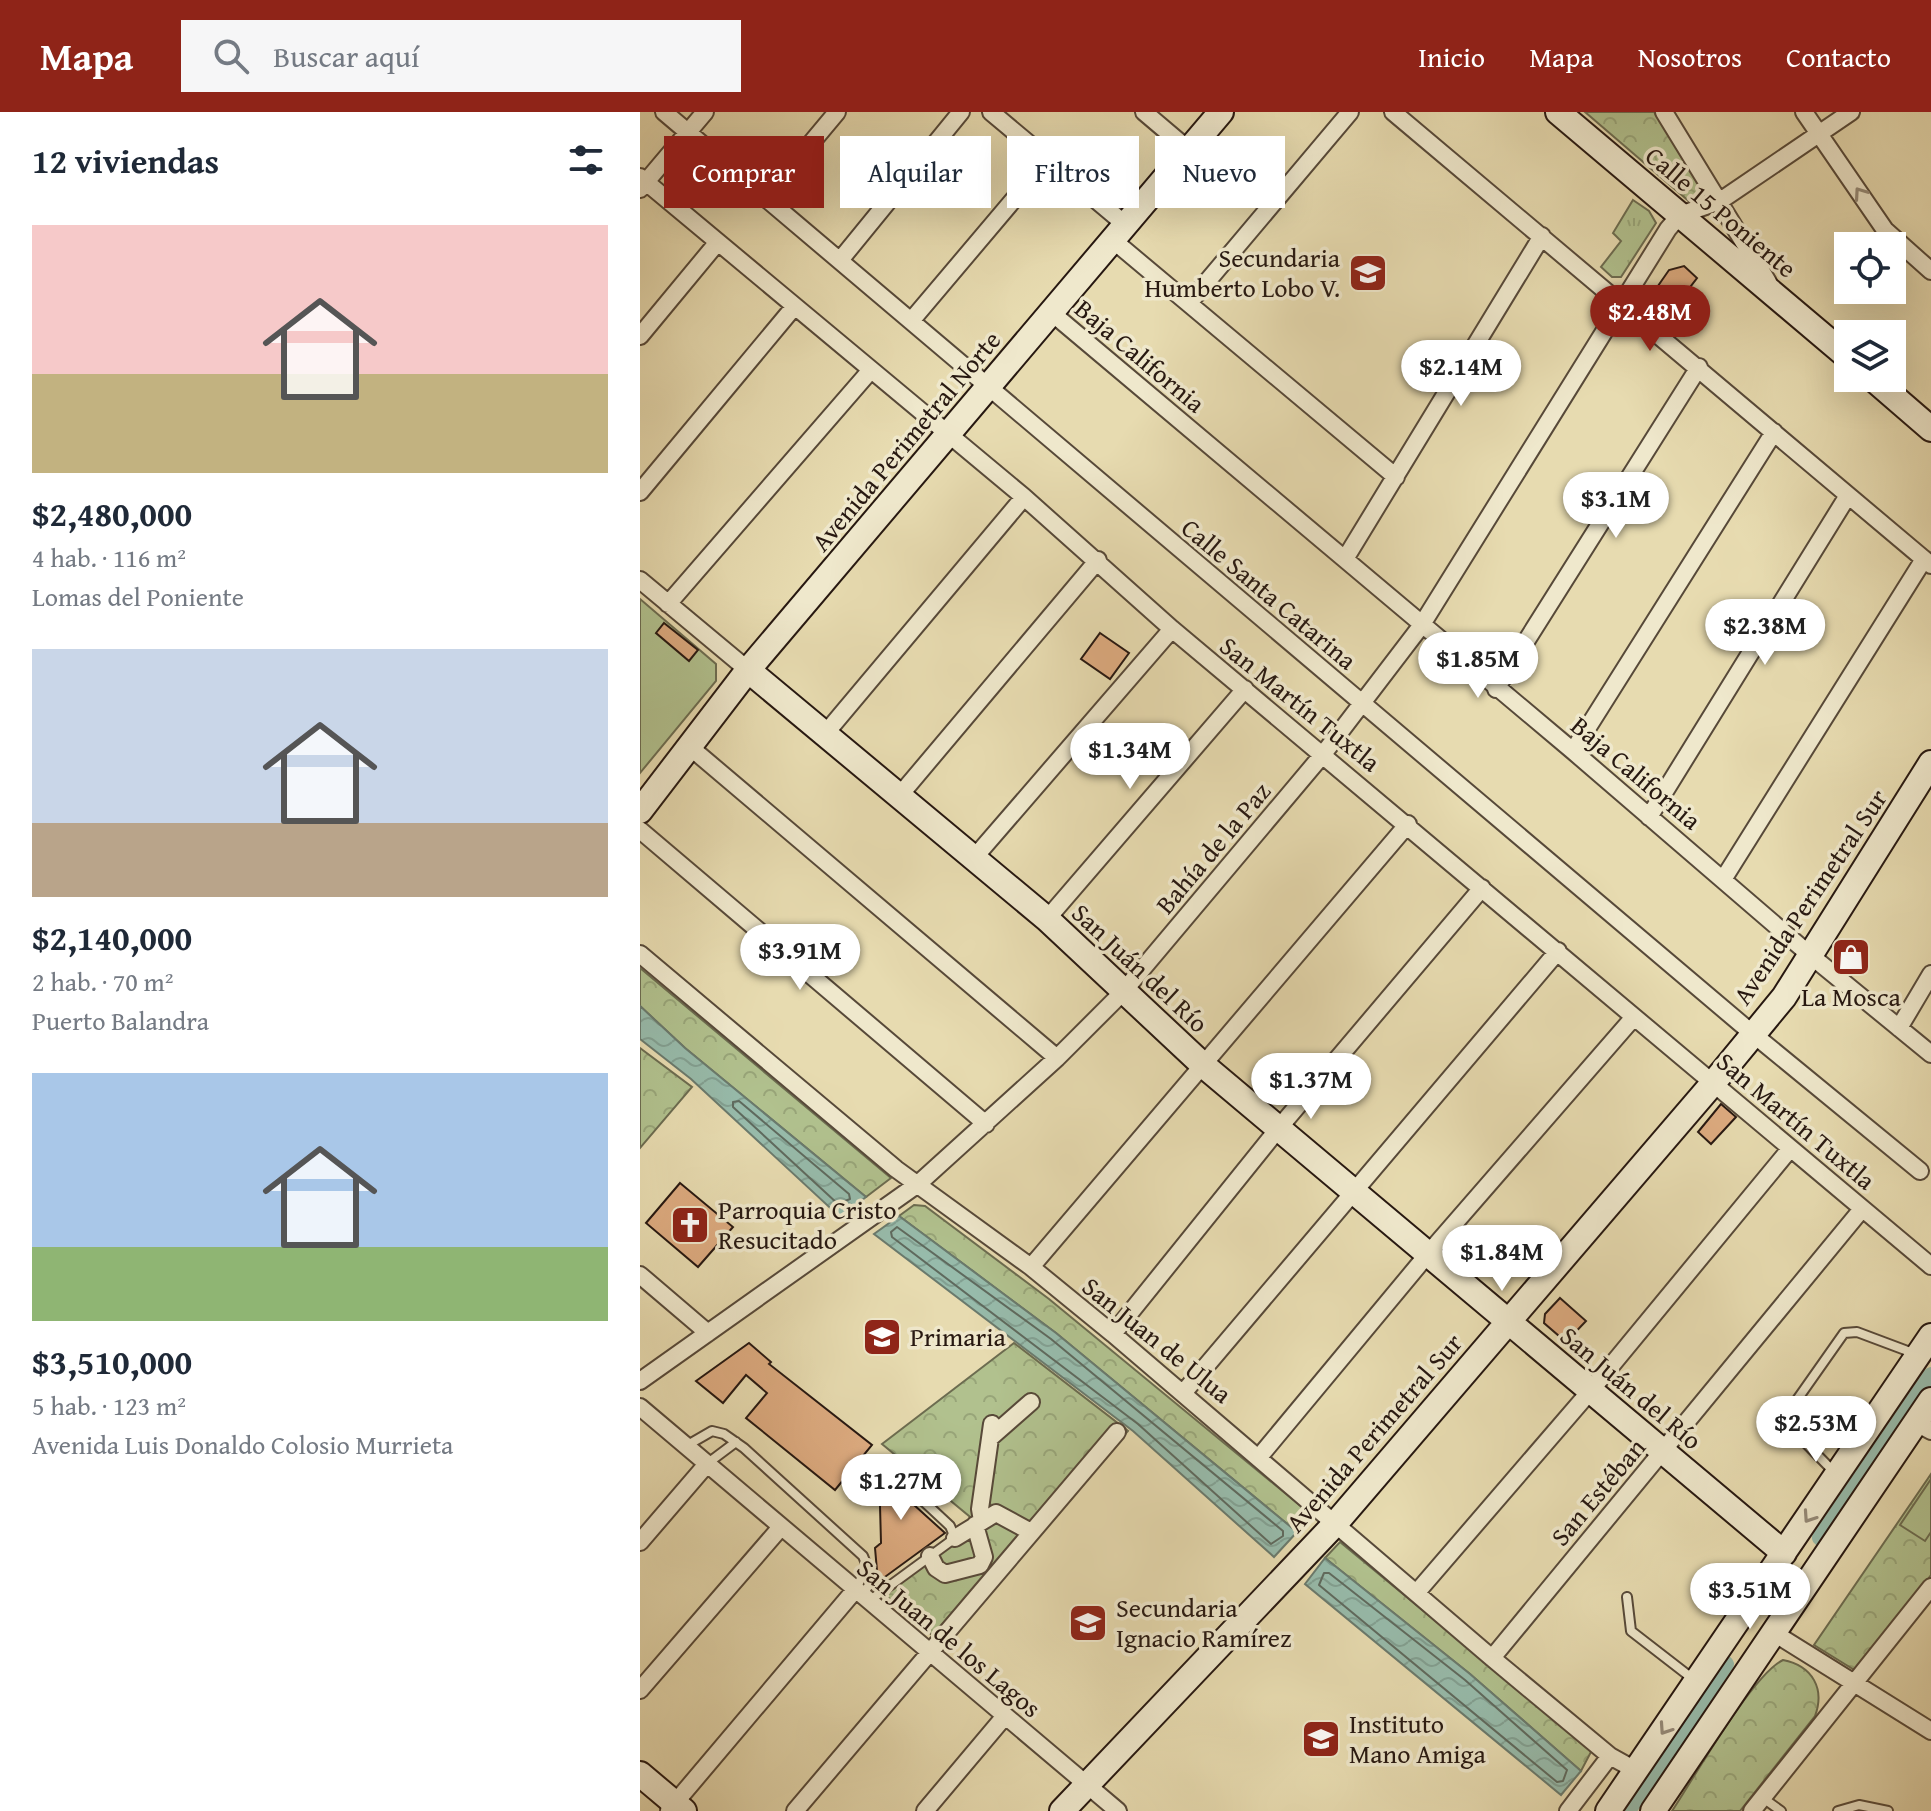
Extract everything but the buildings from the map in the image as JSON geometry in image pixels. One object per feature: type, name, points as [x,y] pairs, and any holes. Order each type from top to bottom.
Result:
[{"type":"street","name":"Calle Santa Catarina","points":[[664,112],[692,136]]},
{"type":"street","points":[[642,183],[705,112]]},
{"type":"street","points":[[817,136],[837,112]]},
{"type":"street","points":[[841,259],[961,112]]},
{"type":"street","points":[[991,112],[1020,136]]},
{"type":"street","points":[[1144,112],[1172,136]]},
{"type":"street","name":"Avenida Perimetral Norte","points":[[1202,136],[1221,112]]},
{"type":"street","points":[[1189,303],[1350,112]]},
{"type":"street","points":[[1393,112],[1928,562],[1724,878]]},
{"type":"street","name":"Calle 15 Poniente","points":[[1558,112],[1834,345]]},
{"type":"street","points":[[1664,112],[1773,292]]},
{"type":"street","points":[[1804,112],[1885,230],[1931,271]]},
{"type":"street","points":[[1680,215],[1720,201],[1851,112]]},
{"type":"street","name":"San Martín Tuxtla","points":[[642,183],[1024,497],[1172,629],[1324,753],[1931,1266]]},
{"type":"street","name":"Avenida Perimetral Norte","points":[[640,811],[748,670],[1155,192]]},
{"type":"street","points":[[911,321],[1007,207]]},
{"type":"street","name":"Calle Santa Catarina","points":[[779,208],[987,388],[1753,1034],[1920,1171]]},
{"type":"street","points":[[1096,208],[1189,303],[1396,477]]},
{"type":"street","name":"Bahía de la Paz","points":[[640,1381],[918,1184],[1057,1058],[1122,993],[1324,753],[1421,626],[1680,215]]},
{"type":"street","points":[[1345,559],[1542,236]]},
{"type":"street","points":[[640,336],[717,243]]},
{"type":"street","points":[[640,492],[794,307]]},
{"type":"street","name":"Baja California","points":[[1052,313],[1931,1054]]},
{"type":"street","points":[[1496,689],[1699,367]]},
{"type":"street","points":[[668,604],[870,371]]},
{"type":"street","points":[[1888,392],[1931,429]]},
{"type":"street","points":[[1573,751],[1774,432]]},
{"type":"street","points":[[825,734],[1024,497]]},
{"type":"street","points":[[1649,817],[1847,497]]},
{"type":"street","points":[[900,795],[1098,560]]},
{"type":"street","name":"San Juán del Río","points":[[640,580],[1047,919],[1122,993],[1203,1065],[1784,1553]]},
{"type":"street","points":[[974,858],[1172,629]]},
{"type":"street","points":[[1047,919],[1245,689]]},
{"type":"street","points":[[690,747],[1057,1058]]},
{"type":"street","name":"Avenida Perimetral Sur","points":[[1062,1811],[1085,1783],[1335,1524],[1714,1082],[1784,997],[1931,763]]},
{"type":"street","points":[[1031,1267],[1408,824]]},
{"type":"street","points":[[640,830],[986,1124]]},
{"type":"street","points":[[1113,1334],[1278,1129],[1482,888]]},
{"type":"street","points":[[1184,1392],[1558,951]]},
{"type":"street","name":"San Juan de Ulua","points":[[640,954],[918,1184],[1031,1267],[1184,1392],[1492,1658],[1610,1756],[1637,1771]]},
{"type":"street","points":[[1899,1028],[1931,974]]},
{"type":"street","points":[[1260,1456],[1427,1255],[1634,1017]]},
{"type":"street","points":[[1418,1591],[1592,1389],[1790,1149]]},
{"type":"street","name":"San Estéban","points":[[1492,1658],[1862,1209]]},
{"type":"street","points":[[640,1275],[708,1333]]},
{"type":"street","points":[[1608,1811],[1924,1346]]},
{"type":"street","points":[[1653,1811],[1828,1554],[1924,1427],[1931,1400]]},
{"type":"street","points":[[930,1556],[936,1568],[945,1574],[980,1565],[984,1557],[978,1523],[991,1431],[1031,1402]]},
{"type":"street","name":"San Juan de los Lagos","points":[[640,1407],[1118,1811]]},
{"type":"street","points":[[795,1811],[1117,1432]]},
{"type":"street","points":[[640,1542],[707,1464]]},
{"type":"street","points":[[955,1538],[996,1513],[1031,1532]]},
{"type":"street","points":[[640,1690],[781,1527]]},
{"type":"street","points":[[1784,1553],[1828,1554]]},
{"type":"street","points":[[1776,1630],[1784,1553]]},
{"type":"street","points":[[1763,1585],[1758,1617],[1854,1684],[1931,1731]]},
{"type":"street","points":[[1757,1804],[1931,1587]]},
{"type":"street","points":[[640,1774],[675,1808],[862,1595]]},
{"type":"street","points":[[1716,1654],[1727,1649],[1738,1652],[1745,1662],[1746,1675]]},
{"type":"street","points":[[925,1811],[1005,1716]]},
{"type":"street","points":[[1568,1811],[1610,1756]]},
{"type":"lane","points":[[1837,1475],[1790,1427],[1787,1414],[1844,1333],[1857,1332],[1924,1346]]},
{"type":"lane","points":[[686,1446],[712,1431],[736,1442],[863,1556],[867,1566],[862,1595]]},
{"type":"lane","points":[[707,1464],[736,1442]]},
{"type":"lane","points":[[862,1595],[955,1538],[950,1526],[920,1498]]},
{"type":"lane","points":[[1627,1597],[1631,1631],[1697,1682]]},
{"type":"lane","points":[[1757,1804],[1781,1811]]},
{"type":"lane","points":[[1838,1811],[1859,1805],[1888,1811]]},
{"type":"green space","points":[[1585,112],[1654,112],[1709,192],[1691,203]]},
{"type":"green space","points":[[1633,200],[1649,211],[1656,223],[1621,277],[1612,277],[1601,267],[1621,241],[1613,233]]},
{"type":"green space","points":[[640,599],[716,664],[716,681],[640,773]]},
{"type":"green space","points":[[640,968],[891,1178],[866,1197],[685,1048],[640,1006]]},
{"type":"green space","points":[[640,1048],[692,1087],[640,1148]]},
{"type":"green space","points":[[914,1205],[925,1206],[1049,1299],[1314,1517],[1297,1532],[1056,1333],[899,1216]]},
{"type":"green space","points":[[1014,1343],[1128,1431],[945,1646],[878,1589],[975,1521],[882,1444]]},
{"type":"green space","points":[[1931,1474],[1931,1575],[1856,1671],[1814,1645]]},
{"type":"green space","points":[[1931,1479],[1931,1532],[1925,1541],[1900,1525]]},
{"type":"green space","points":[[1340,1542],[1592,1750],[1581,1771],[1470,1674],[1325,1558]]},
{"type":"green space","points":[[1783,1660],[1802,1667],[1814,1680],[1818,1697],[1815,1716],[1740,1811],[1672,1811],[1740,1706],[1770,1669]]},
{"type":"water","points":[[640,1006],[685,1048],[866,1197],[840,1217],[691,1079],[640,1039]]},
{"type":"water","points":[[899,1216],[1056,1333],[1297,1532],[1274,1557],[1133,1431],[874,1234]]},
{"type":"water","points":[[1325,1558],[1470,1674],[1581,1771],[1561,1795],[1305,1584]]},
{"type":"waterway","points":[[1820,1538],[1931,1375]]},
{"type":"waterway","points":[[1628,1811],[1726,1664]]},
{"type":"place","name":"Secundaria Humberto Lobo V.","points":[[1368,273]]},
{"type":"place","name":"La Mosca","points":[[1851,957]]},
{"type":"place","name":"Parroquia Cristo Resucitado","points":[[690,1225]]},
{"type":"place","name":"Primaria","points":[[882,1337]]},
{"type":"place","name":"Secundaria Ignacio Ramírez","points":[[1088,1623]]},
{"type":"place","name":"Instituto Mano Amiga","points":[[1321,1739]]}]
